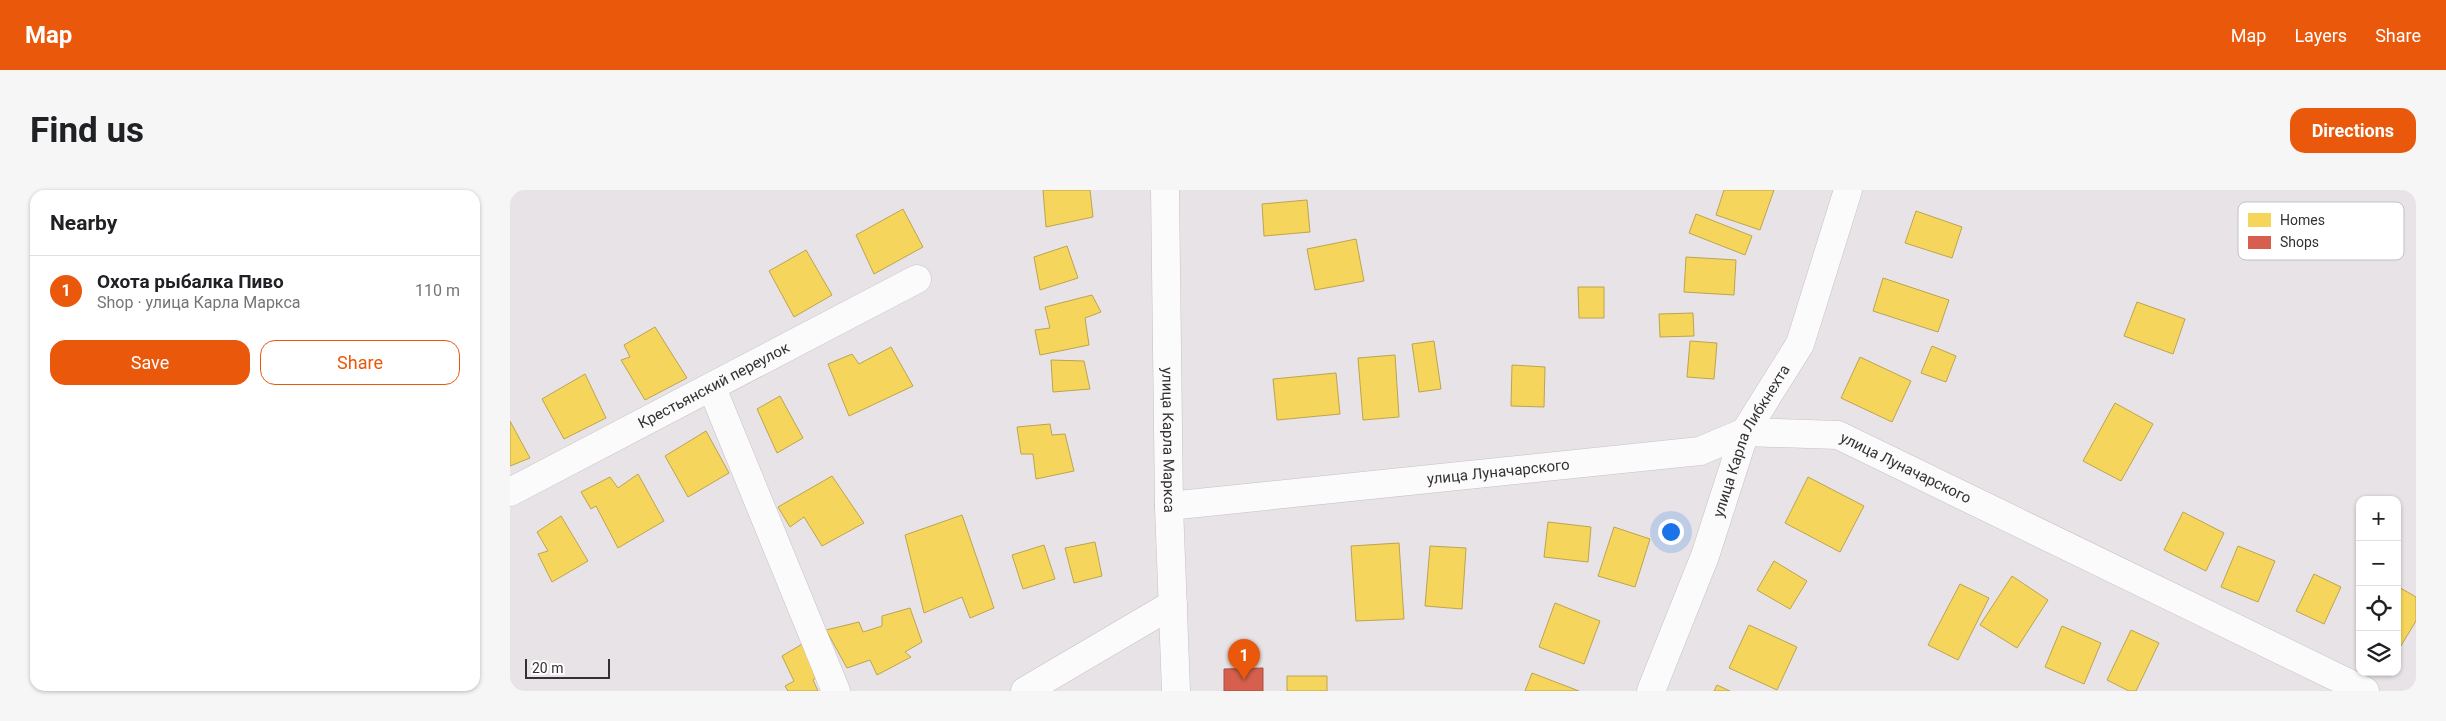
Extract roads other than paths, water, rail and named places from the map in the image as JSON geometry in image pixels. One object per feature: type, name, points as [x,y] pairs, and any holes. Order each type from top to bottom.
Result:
[{"type":"street","name":"улица Карла Маркса","points":[[1165,190],[1170,506],[1176,691]]},
{"type":"street","name":"улица Карла Либкнехта","points":[[1651,691],[1705,556],[1745,432],[1800,344],[1848,190]]},
{"type":"street","name":"Крестьянский переулок","points":[[510,492],[712,388],[917,279]]},
{"type":"street","points":[[712,388],[836,691]]},
{"type":"street","name":"улица Луначарского","points":[[1170,506],[1700,452],[1745,432],[1838,435],[2365,691]]},
{"type":"street","points":[[1025,691],[1173,604]]},
{"type":"place","name":"Охота рыбалка Пиво","points":[[1244,680]]}]
